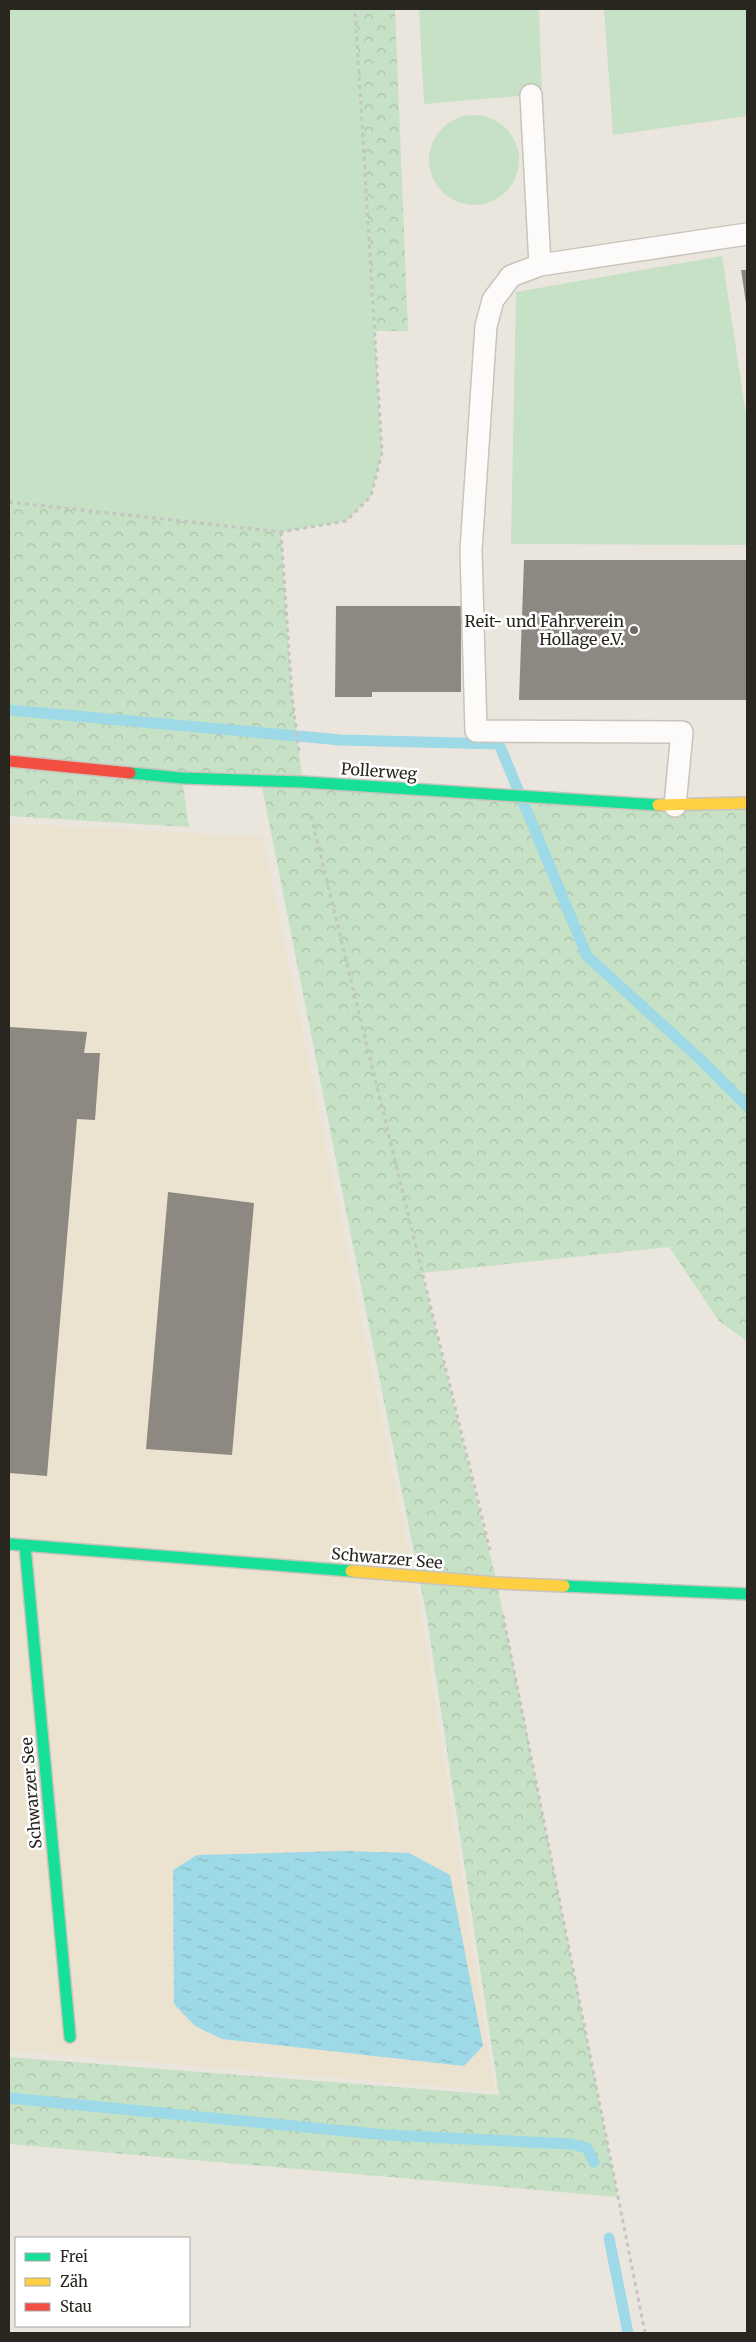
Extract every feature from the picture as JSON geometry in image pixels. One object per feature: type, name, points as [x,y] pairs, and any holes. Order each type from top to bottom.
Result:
[{"type":"street","name":"Pollerweg","points":[[9,761],[182,778],[303,782],[675,806],[747,803]]},
{"type":"street","name":"Schwarzer See","points":[[9,1544],[497,1583],[747,1594]]},
{"type":"street","name":"Schwarzer See","points":[[25,1546],[70,2037]]},
{"type":"lane","points":[[531,95],[540,265]]},
{"type":"lane","points":[[675,806],[682,732],[476,731],[471,550],[486,326],[493,300],[511,276],[540,265],[747,234]]},
{"type":"path","points":[[9,502],[281,532],[346,521],[371,496],[382,453],[355,9]]},
{"type":"path","points":[[281,532],[292,696],[303,782]]},
{"type":"shaded area","points":[[9,823],[263,837],[422,1617],[495,2091],[9,2051]]},
{"type":"green space","points":[[9,9],[355,9],[382,453],[371,496],[346,521],[281,532],[9,502]]},
{"type":"green space","points":[[355,9],[395,9],[408,331],[375,331]]},
{"type":"green space","points":[[419,9],[539,9],[542,94],[424,104]]},
{"type":"green space","points":[[604,9],[747,9],[747,116],[613,135]]},
{"type":"green space","points":[[474,115],[491,118],[506,128],[516,143],[519,160],[516,177],[506,192],[491,202],[474,205],[457,202],[442,192],[432,177],[429,160],[432,143],[442,128],[457,118]]},
{"type":"green space","points":[[722,256],[747,421],[747,545],[511,544],[516,292]]},
{"type":"green space","points":[[9,502],[281,532],[292,696],[303,782],[747,803],[747,1341],[719,1321],[669,1247],[422,1273],[497,1583],[618,2197],[9,2144],[9,2057],[499,2095],[427,1618],[261,782],[182,778],[189,827],[9,816]]},
{"type":"water","points":[[343,1851],[409,1853],[450,1875],[483,2046],[464,2066],[222,2039],[195,2026],[174,2004],[173,1870],[197,1855]]},
{"type":"building","points":[[741,270],[747,270],[747,303],[746,303]]},
{"type":"building","name":"Reit- und Fahrverein Hollage e.V.","points":[[524,560],[747,560],[747,700],[519,700]]},
{"type":"building","points":[[336,606],[461,606],[461,692],[372,692],[372,697],[335,697]]},
{"type":"building","points":[[9,1027],[87,1032],[84,1053],[100,1053],[95,1120],[77,1119],[47,1476],[9,1473]]},
{"type":"building","points":[[168,1192],[254,1203],[232,1455],[146,1449]]},
{"type":"waterway","points":[[9,710],[341,740],[499,744],[587,956],[700,1059],[747,1106]]},
{"type":"waterway","points":[[9,2098],[387,2135],[571,2144],[587,2148],[594,2162]]},
{"type":"waterway","points":[[609,2238],[628,2333]]},
{"type":"traffic: fast","points":[[130,773],[182,778],[303,782],[658,805]]},
{"type":"traffic: fast","points":[[9,1544],[351,1571]]},
{"type":"traffic: fast","points":[[25,1546],[70,2037]]},
{"type":"traffic: fast","points":[[564,1586],[747,1594]]},
{"type":"traffic: slow","points":[[658,805],[747,803]]},
{"type":"traffic: slow","points":[[351,1571],[497,1583],[564,1586]]},
{"type":"traffic: jam","points":[[9,761],[130,773]]},
{"type":"place","name":"Reit- und Fahrverein Hollage e.V.","points":[[634,630]]}]
